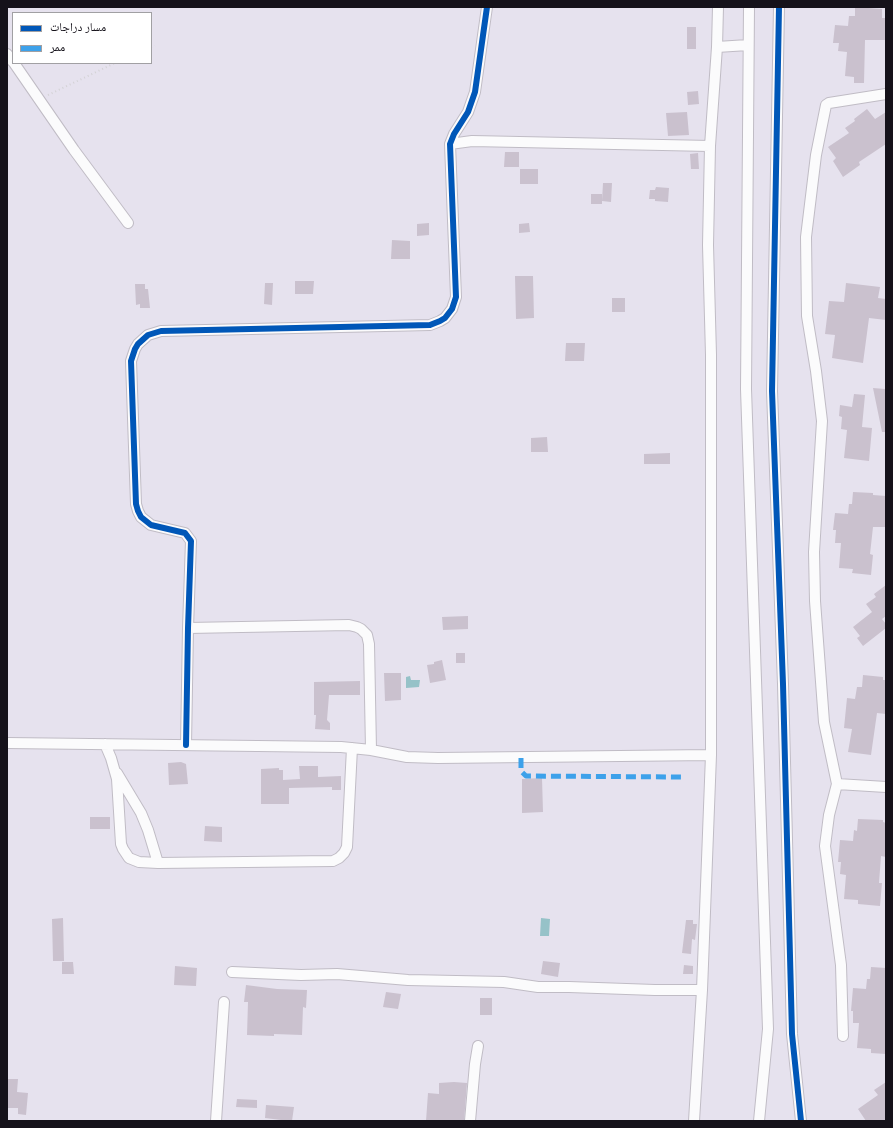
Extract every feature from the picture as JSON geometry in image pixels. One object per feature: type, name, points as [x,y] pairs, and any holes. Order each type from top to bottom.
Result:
[{"type":"street","points":[[186,745],[188,628],[192,545],[190,538],[182,532],[151,525],[146,522],[138,511],[136,504],[131,361],[134,349],[142,339],[148,335],[161,331],[430,325],[440,321],[449,314],[456,297],[450,144],[454,134],[468,112],[475,92],[487,7]]},
{"type":"street","points":[[694,1121],[702,990],[711,755],[711,355],[708,244],[710,146],[717,47],[718,7]]},
{"type":"street","points":[[749,7],[746,389],[768,1029],[759,1121]]},
{"type":"street","points":[[779,7],[772,391],[783,684],[792,1034],[801,1121]]},
{"type":"street","points":[[717,47],[748,45]]},
{"type":"street","points":[[14,64],[74,150],[128,223]]},
{"type":"street","points":[[843,1036],[841,965],[825,846],[829,815],[837,784],[824,722],[815,601],[814,552],[822,420],[807,316],[806,238],[816,155],[826,105],[829,103],[886,94]]},
{"type":"street","points":[[450,144],[472,141],[710,146]]},
{"type":"street","points":[[188,628],[357,626],[367,636],[369,644],[371,750]]},
{"type":"street","points":[[7,743],[352,748],[407,757],[438,758],[711,755]]},
{"type":"street","points":[[105,744],[114,768],[117,785],[121,844],[123,850],[129,858],[139,862],[158,863],[333,861],[339,858],[347,847],[352,748]]},
{"type":"street","points":[[114,768],[142,814],[158,863]]},
{"type":"street","points":[[837,784],[886,787]]},
{"type":"street","points":[[232,972],[301,975],[337,974],[408,980],[504,982],[538,987],[702,990]]},
{"type":"street","points":[[216,1121],[224,1002]]},
{"type":"street","points":[[470,1121],[474,1064],[478,1046]]},
{"type":"path","points":[[40,99],[56,93],[113,64]]},
{"type":"water","points":[[410,676],[411,680],[420,680],[419,687],[406,688],[406,677]]},
{"type":"water","points":[[541,918],[550,919],[549,936],[540,936]]},
{"type":"building","points":[[855,7],[882,9],[882,18],[886,18],[886,40],[865,40],[864,83],[854,83],[854,77],[845,76],[847,52],[838,51],[839,43],[833,43],[835,25],[848,26],[849,16],[855,16]]},
{"type":"building","points":[[687,27],[696,27],[696,49],[687,49]]},
{"type":"building","points":[[698,91],[699,104],[688,105],[687,92]]},
{"type":"building","points":[[867,109],[875,119],[886,112],[886,144],[859,162],[860,165],[843,177],[833,161],[836,158],[828,147],[849,133],[845,128],[855,121],[854,119]]},
{"type":"building","points":[[687,112],[689,135],[668,136],[666,113]]},
{"type":"building","points":[[505,152],[519,152],[519,167],[504,167]]},
{"type":"building","points":[[698,153],[699,169],[691,169],[690,154]]},
{"type":"building","points":[[520,169],[538,169],[538,184],[520,184]]},
{"type":"building","points":[[603,183],[612,183],[611,202],[602,201]]},
{"type":"building","points":[[656,187],[669,188],[668,202],[649,199],[650,190],[655,190]]},
{"type":"building","points":[[591,194],[602,194],[602,204],[591,204]]},
{"type":"building","points":[[429,223],[429,235],[417,236],[417,224]]},
{"type":"building","points":[[529,223],[530,232],[519,233],[519,224]]},
{"type":"building","points":[[392,240],[410,241],[410,259],[391,259]]},
{"type":"building","points":[[515,276],[533,276],[534,318],[516,319]]},
{"type":"building","points":[[295,281],[314,281],[313,294],[295,294]]},
{"type":"building","points":[[265,283],[273,283],[272,305],[264,304]]},
{"type":"building","points":[[846,283],[880,287],[878,298],[886,299],[886,320],[869,318],[863,363],[832,358],[835,335],[825,334],[829,301],[844,302]]},
{"type":"building","points":[[135,284],[145,284],[145,289],[148,289],[150,308],[140,308],[140,304],[136,305]]},
{"type":"building","points":[[612,298],[625,298],[625,312],[612,312]]},
{"type":"building","points":[[566,343],[585,343],[584,361],[565,361]]},
{"type":"building","points":[[873,388],[885,389],[886,432],[882,432]]},
{"type":"building","points":[[854,394],[865,395],[862,427],[872,428],[869,461],[844,458],[847,430],[841,429],[842,417],[839,416],[840,405],[852,407]]},
{"type":"building","points":[[547,437],[548,452],[531,452],[531,438]]},
{"type":"building","points":[[670,453],[670,464],[644,464],[644,454]]},
{"type":"building","points":[[853,492],[873,493],[873,495],[886,496],[886,527],[873,527],[870,554],[873,555],[871,575],[852,573],[853,569],[839,568],[841,543],[835,543],[836,530],[833,530],[835,513],[848,514],[849,504],[852,504]]},
{"type":"building","points":[[886,585],[886,616],[882,619],[886,624],[886,628],[863,646],[857,638],[860,636],[853,627],[872,612],[866,604],[876,597],[874,594]]},
{"type":"building","points":[[468,616],[468,629],[443,630],[442,617]]},
{"type":"building","points":[[456,653],[465,653],[465,663],[456,663]]},
{"type":"building","points":[[442,660],[446,680],[430,683],[427,665],[434,664],[434,662]]},
{"type":"building","points":[[384,673],[401,673],[401,700],[385,701]]},
{"type":"building","points":[[863,675],[883,677],[883,680],[886,680],[886,714],[877,713],[871,755],[848,752],[852,729],[844,728],[847,698],[855,699],[857,687],[862,687]]},
{"type":"building","points":[[360,681],[360,695],[329,695],[327,720],[330,723],[330,730],[315,729],[316,715],[314,715],[314,682]]},
{"type":"building","points":[[181,762],[186,764],[188,784],[169,785],[168,763]]},
{"type":"building","points":[[299,766],[318,766],[318,777],[341,776],[341,790],[332,790],[332,787],[289,788],[289,804],[261,804],[261,769],[279,768],[279,770],[283,770],[283,780],[300,779]]},
{"type":"building","points":[[542,778],[543,812],[522,813],[522,779]]},
{"type":"building","points":[[90,817],[110,817],[110,829],[90,829]]},
{"type":"building","points":[[858,819],[883,820],[883,822],[886,823],[886,857],[881,856],[879,883],[882,883],[880,906],[858,904],[858,900],[844,899],[846,875],[840,874],[841,862],[838,862],[840,840],[853,841],[854,830],[857,831]]},
{"type":"building","points":[[205,826],[222,827],[222,842],[204,841]]},
{"type":"building","points":[[63,918],[64,961],[53,961],[52,919]]},
{"type":"building","points":[[686,920],[693,920],[693,924],[697,924],[695,940],[692,939],[691,954],[682,953]]},
{"type":"building","points":[[543,961],[560,963],[558,977],[541,974]]},
{"type":"building","points":[[62,962],[73,962],[74,974],[62,974]]},
{"type":"building","points":[[684,965],[693,966],[693,974],[683,974]]},
{"type":"building","points":[[175,966],[197,968],[196,986],[174,985]]},
{"type":"building","points":[[871,967],[886,968],[886,1054],[871,1053],[871,1049],[857,1048],[859,1023],[853,1023],[853,1011],[851,1011],[853,988],[866,989],[867,979],[870,979]]},
{"type":"building","points":[[246,985],[277,989],[307,990],[306,1008],[303,1007],[302,1035],[247,1035],[248,1002],[244,1002]]},
{"type":"building","points":[[386,992],[401,994],[398,1009],[383,1007]]},
{"type":"building","points":[[480,998],[492,998],[492,1015],[480,1015]]},
{"type":"building","points":[[7,1079],[18,1079],[17,1092],[28,1093],[26,1115],[18,1114],[18,1108],[7,1108]]},
{"type":"building","points":[[886,1082],[886,1121],[866,1121],[858,1109],[878,1095],[874,1090]]},
{"type":"building","points":[[439,1083],[467,1083],[464,1121],[426,1121],[428,1093],[439,1094]]},
{"type":"building","points":[[237,1099],[257,1100],[257,1108],[236,1107]]},
{"type":"building","points":[[266,1105],[294,1107],[292,1121],[280,1121],[281,1120],[265,1118]]},
{"type":"marked path","points":[[521,758],[521,771],[526,776],[683,777]]},
{"type":"cycle path","points":[[186,745],[191,541],[185,533],[151,525],[141,517],[138,511],[136,504],[131,361],[135,349],[138,344],[148,335],[161,331],[430,325],[445,318],[452,309],[456,297],[450,144],[454,134],[468,112],[475,92],[487,7]]},
{"type":"cycle path","points":[[779,7],[772,391],[783,684],[792,1034],[801,1121]]}]
